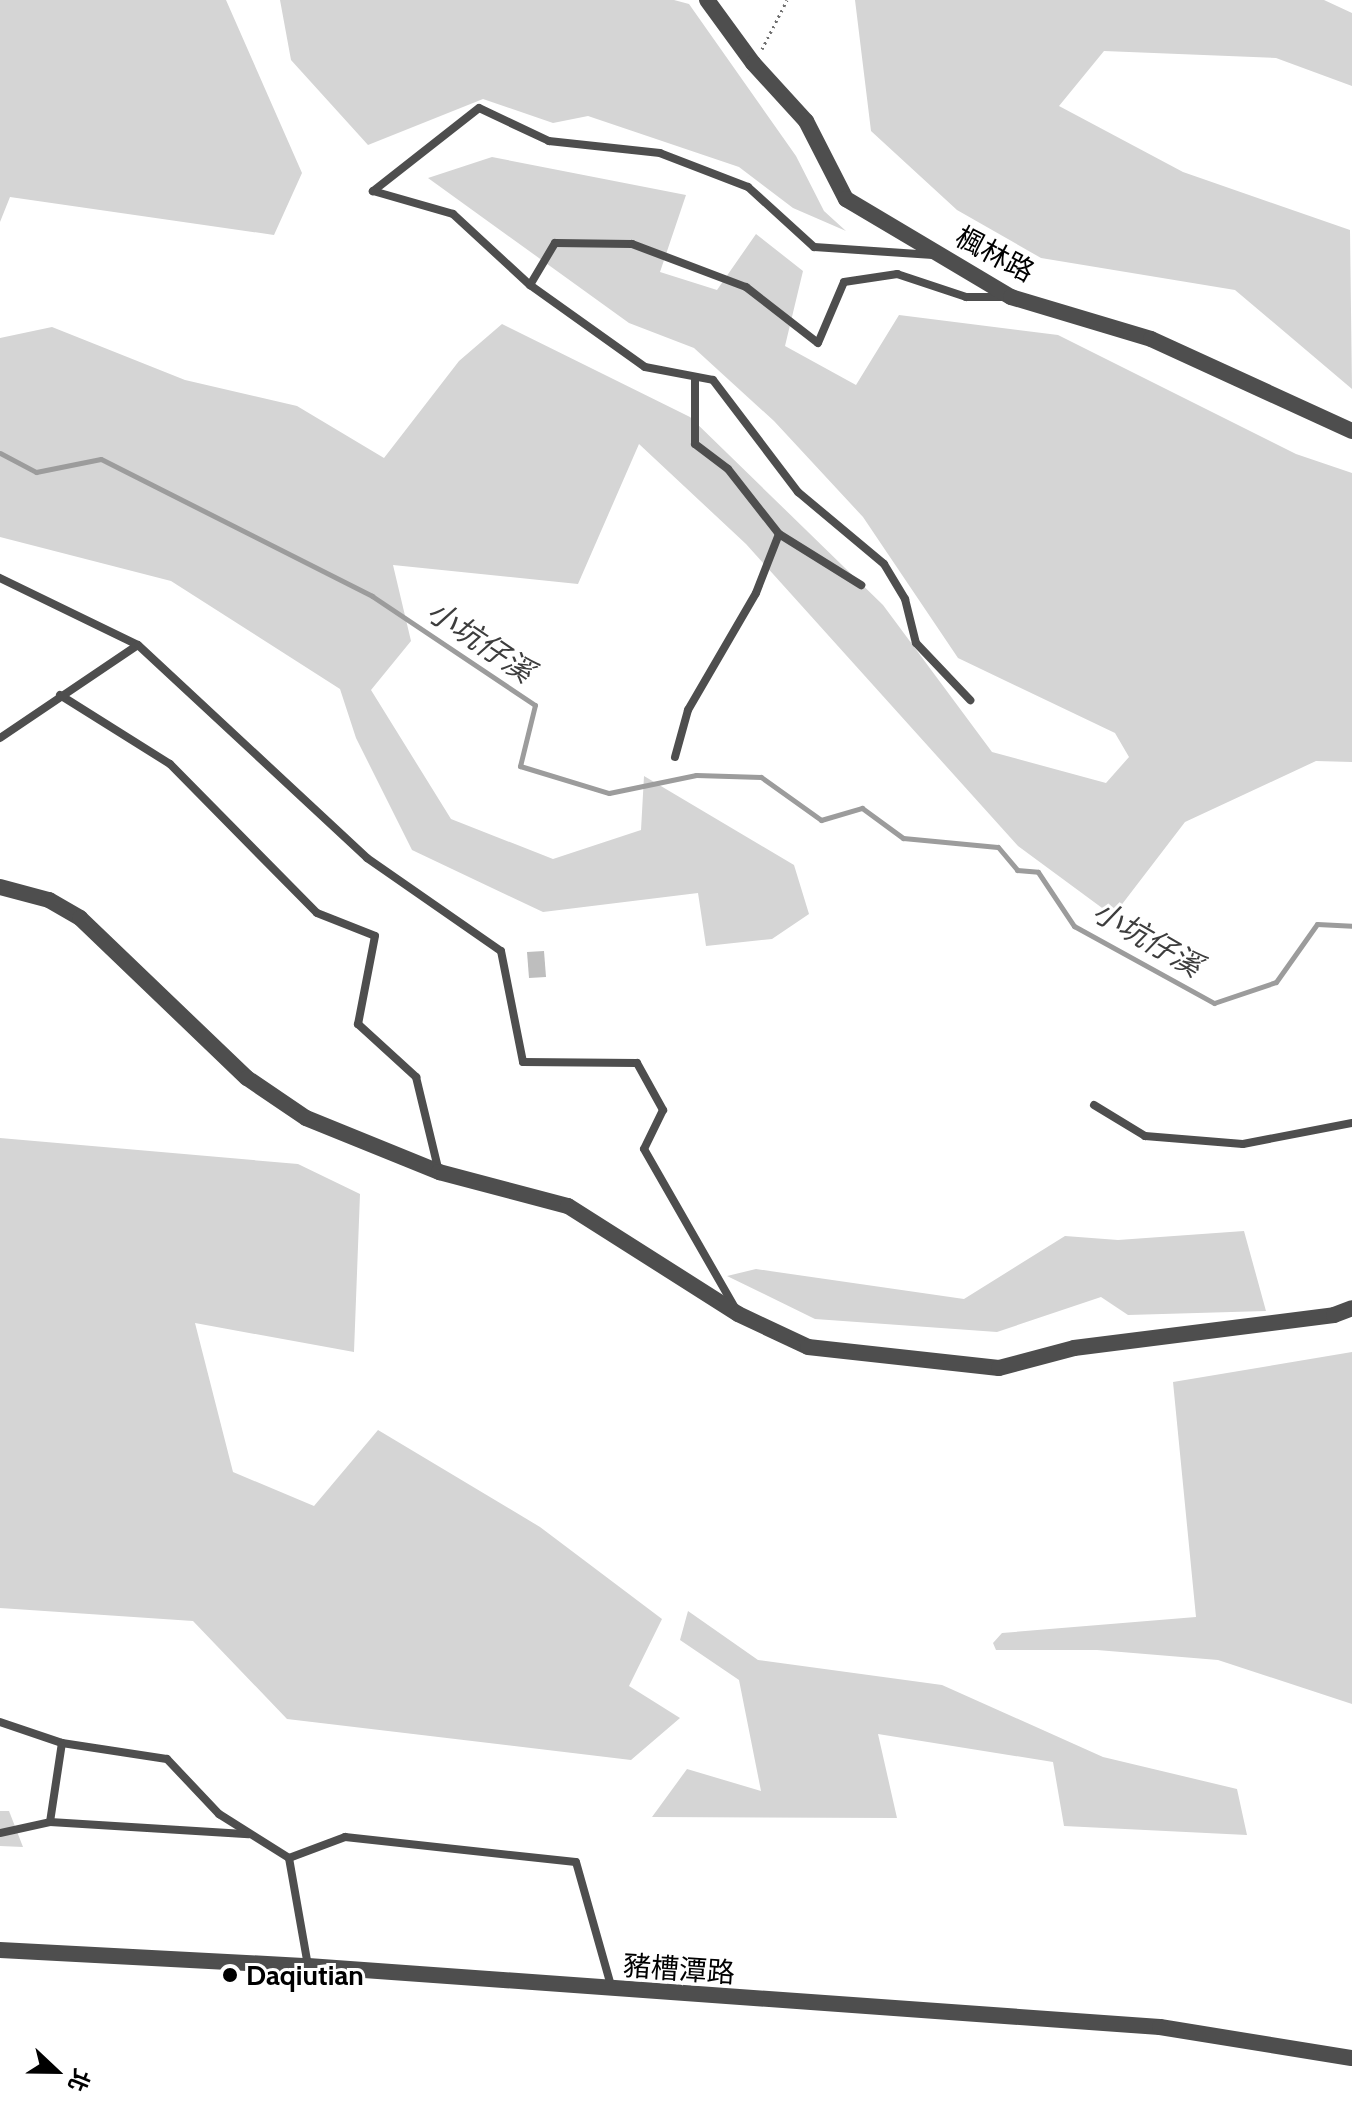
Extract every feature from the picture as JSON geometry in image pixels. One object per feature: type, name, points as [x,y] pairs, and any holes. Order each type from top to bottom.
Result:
[{"type":"street","name":"楓林路","points":[[707,0],[753,63],[806,121],[846,199],[1011,297],[1151,339],[1352,431]]},
{"type":"street","points":[[0,887],[49,900],[80,918],[247,1078],[306,1118],[439,1172],[568,1206],[738,1314],[808,1347],[999,1368],[1074,1348],[1334,1315],[1352,1308]]},
{"type":"street","name":"豬槽潭路","points":[[0,1950],[308,1966],[613,1991],[1160,2027],[1352,2058]]},
{"type":"lane","points":[[943,256],[814,247],[748,187],[660,153],[549,141],[479,108],[373,191],[453,214],[530,285],[645,367],[713,380],[798,492],[884,564],[905,599],[916,643],[970,700]]},
{"type":"lane","points":[[530,285],[555,243],[632,244],[746,287],[818,343],[844,282],[897,274],[966,297],[1011,297]]},
{"type":"lane","points":[[695,377],[695,444],[728,469],[779,534],[861,585]]},
{"type":"lane","points":[[675,757],[688,710],[756,593],[779,534]]},
{"type":"lane","points":[[0,578],[138,645],[367,858],[501,951],[523,1062],[637,1063],[663,1110],[644,1149],[738,1314]]},
{"type":"lane","points":[[0,738],[138,645]]},
{"type":"lane","points":[[60,695],[170,764],[317,913],[375,936],[358,1024],[416,1077],[439,1172]]},
{"type":"lane","points":[[1094,1105],[1145,1136],[1243,1144],[1352,1123]]},
{"type":"lane","points":[[0,1722],[62,1743],[167,1759],[219,1814],[289,1858],[308,1966]]},
{"type":"lane","points":[[50,1822],[62,1743]]},
{"type":"lane","points":[[0,1833],[50,1822],[251,1834]]},
{"type":"lane","points":[[289,1858],[345,1837],[576,1862],[613,1991]]},
{"type":"path","points":[[753,63],[787,0]]},
{"type":"shaded area","points":[[0,0],[226,0],[302,173],[274,235],[10,197],[0,222]]},
{"type":"shaded area","points":[[280,0],[674,0],[689,4],[796,156],[824,211],[846,231],[793,208],[739,167],[588,116],[553,123],[483,99],[368,145],[291,60]]},
{"type":"shaded area","points":[[855,0],[1324,0],[1352,13],[1352,86],[1276,58],[1104,51],[1059,106],[1183,172],[1350,230],[1352,389],[1235,290],[1041,258],[957,210],[871,131]]},
{"type":"shaded area","points":[[492,157],[686,195],[660,272],[717,290],[756,234],[803,271],[785,346],[856,385],[899,315],[1058,335],[1296,454],[1352,473],[1352,762],[1316,761],[1185,822],[1113,916],[1018,846],[746,544],[639,444],[578,584],[393,565],[411,641],[371,690],[451,819],[553,859],[641,830],[644,776],[794,865],[809,914],[772,939],[706,946],[698,893],[543,912],[412,850],[356,738],[340,689],[171,581],[0,537],[0,338],[52,327],[185,380],[297,406],[384,458],[459,361],[502,324],[690,417],[883,605],[992,752],[1106,783],[1129,757],[1115,733],[958,658],[863,517],[774,421],[694,348],[629,323],[428,178]]},
{"type":"shaded area","points":[[0,1138],[298,1164],[360,1194],[354,1352],[195,1323],[233,1472],[314,1506],[378,1430],[540,1527],[662,1619],[629,1686],[680,1718],[631,1760],[287,1719],[193,1621],[0,1608]]},
{"type":"shaded area","points":[[1244,1231],[1266,1311],[1128,1315],[1101,1297],[997,1332],[815,1319],[727,1276],[756,1269],[964,1299],[1065,1236],[1118,1240]]},
{"type":"shaded area","points":[[1352,1352],[1352,1704],[1218,1660],[1097,1650],[996,1650],[993,1643],[1002,1633],[1196,1617],[1173,1382]]},
{"type":"shaded area","points":[[688,1611],[758,1660],[942,1685],[1103,1757],[1237,1789],[1247,1835],[1064,1826],[1053,1762],[878,1734],[897,1818],[652,1817],[687,1769],[761,1791],[739,1680],[680,1640]]},
{"type":"shaded area","points":[[0,1811],[9,1811],[23,1847],[0,1846]]},
{"type":"building","points":[[544,951],[546,977],[529,978],[527,952]]},
{"type":"waterway","name":"小坑仔溪","points":[[0,453],[36,472],[101,459],[372,596],[535,705],[520,766],[609,793],[696,775],[761,777],[821,820],[862,808],[903,838],[998,847],[1017,870],[1038,872],[1074,926],[1214,1003],[1276,982],[1317,924],[1352,926]]},
{"type":"place","name":"Daqiutian","points":[[230,1975]]}]
